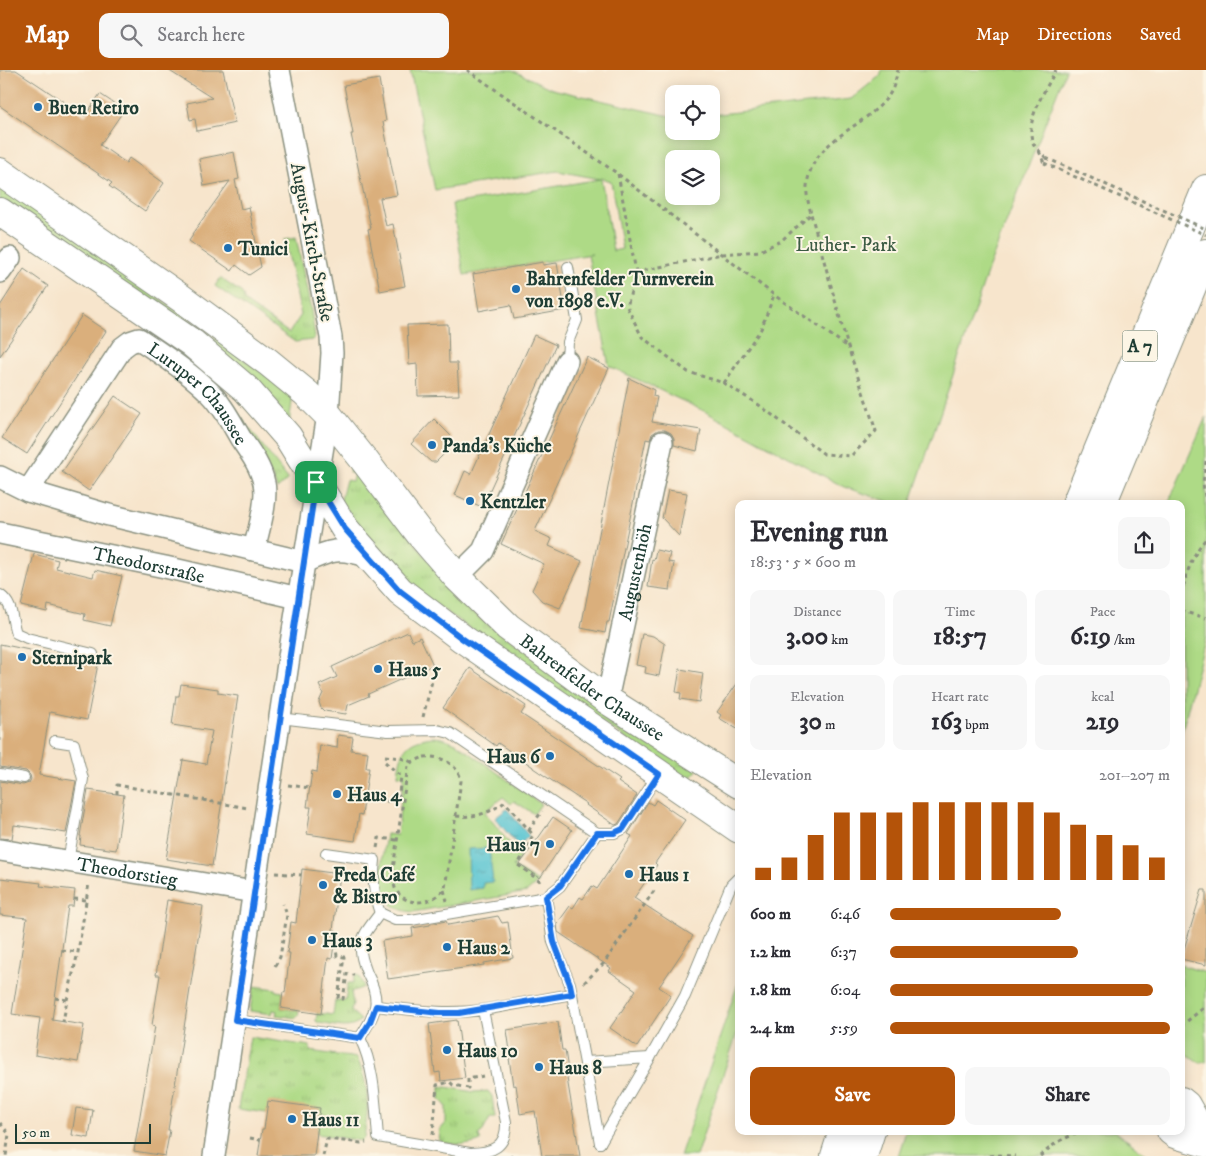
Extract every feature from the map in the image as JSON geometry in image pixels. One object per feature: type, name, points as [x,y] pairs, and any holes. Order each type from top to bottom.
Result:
[{"type":"main road","points":[[0,172],[181,298],[289,378],[328,415]]},
{"type":"main road","name":"A 7","points":[[1078,500],[1206,190]]},
{"type":"main road","name":"Luruper Chaussee","points":[[0,212],[192,343],[231,375],[258,401],[288,437],[316,482]]},
{"type":"main road","name":"A 7","points":[[1104,500],[1206,253]]},
{"type":"main road","name":"Bahrenfelder Chaussee","points":[[328,415],[420,534],[458,577],[508,626],[607,700],[735,781]]},
{"type":"main road","name":"Bahrenfelder Chaussee","points":[[316,482],[345,529],[400,591],[463,639],[735,826]]},
{"type":"main road","points":[[1185,1104],[1206,1141]]},
{"type":"main road","points":[[835,1156],[842,1135]]},
{"type":"main road","points":[[863,1156],[870,1135]]},
{"type":"main road","points":[[1179,1135],[1206,1141]]},
{"type":"street","name":"August-Kirch-Straße","points":[[279,70],[331,337],[332,353],[328,415]]},
{"type":"street","points":[[0,232],[28,231]]},
{"type":"street","name":"Luruper Chaussee","points":[[28,491],[122,348],[130,342],[139,339],[164,355],[207,390],[219,404],[250,452],[262,476],[264,491],[264,500],[254,550]]},
{"type":"street","points":[[458,577],[483,551],[567,361]]},
{"type":"street","points":[[214,1156],[298,598],[328,415]]},
{"type":"street","name":"Augustenhöh","points":[[607,700],[662,442]]},
{"type":"street","points":[[0,477],[28,491],[105,514],[304,562],[328,551],[338,550],[349,550],[367,556]]},
{"type":"street","name":"Theodorstraße","points":[[0,532],[157,565],[298,598]]},
{"type":"street","name":"Theodorstieg","points":[[0,850],[254,892]]},
{"type":"street","points":[[1205,1156],[1206,1151]]},
{"type":"lane","points":[[567,361],[568,342],[577,320],[568,267]]},
{"type":"lane","points":[[0,595],[12,609],[12,623],[16,633],[27,638],[93,654]]},
{"type":"lane","points":[[280,718],[388,731],[443,731],[450,733],[597,833],[614,833],[623,829],[659,774]]},
{"type":"lane","points":[[55,742],[74,744],[83,779],[68,861]]},
{"type":"lane","points":[[0,774],[24,778]]},
{"type":"lane","points":[[380,913],[395,920],[410,920],[546,897],[560,886],[597,833]]},
{"type":"lane","points":[[326,853],[375,860],[374,891],[380,913],[366,934],[361,947],[364,966],[375,994],[376,1006],[370,1022],[360,1038]]},
{"type":"lane","points":[[546,897],[554,942],[570,984],[600,1143],[685,996],[735,882]]},
{"type":"lane","points":[[376,1006],[440,1013],[459,1013],[572,994]]},
{"type":"lane","points":[[360,1038],[365,1049],[373,1082],[378,1137],[470,1153],[484,1153],[494,1149],[502,1142],[505,1137],[506,1122],[483,1010]]},
{"type":"lane","points":[[235,1020],[360,1038]]},
{"type":"lane","points":[[584,1062],[650,1058]]},
{"type":"path","points":[[467,70],[618,174],[774,295],[848,347]]},
{"type":"path","points":[[618,174],[636,272],[627,307],[642,337],[688,372],[724,383],[759,405],[824,454],[851,456],[876,431],[848,347],[811,214],[807,188],[810,172],[822,152],[837,137],[877,110],[891,93],[898,70]]},
{"type":"path","points":[[1056,70],[1038,104],[1031,127],[1032,142],[1046,158],[1206,229]]},
{"type":"path","points":[[1036,146],[1044,164],[1206,235]]},
{"type":"path","points":[[636,272],[722,254],[760,251],[781,241],[811,214]]},
{"type":"path","points":[[724,383],[760,329],[774,295]]},
{"type":"path","points":[[1206,461],[1203,483],[1206,503]]},
{"type":"path","points":[[1185,581],[1191,562],[1199,546],[1206,539]]},
{"type":"path","points":[[1185,613],[1206,618]]},
{"type":"path","points":[[422,731],[422,720],[435,669]]},
{"type":"path","points":[[385,756],[401,758],[412,762]]},
{"type":"path","points":[[424,757],[434,757],[448,762],[460,776],[445,888],[438,896],[432,899],[415,902],[409,901],[395,888],[392,876],[408,766],[412,762],[424,757]]},
{"type":"path","points":[[385,762],[401,776],[398,802],[386,801]]},
{"type":"path","points":[[117,794],[117,786],[266,811]]},
{"type":"path","points":[[293,786],[310,788]]},
{"type":"path","points":[[530,830],[549,800]]},
{"type":"path","points":[[456,816],[466,817],[484,814],[505,802],[533,835],[518,865],[540,881],[546,897]]},
{"type":"path","points":[[383,838],[397,840]]},
{"type":"path","points":[[63,1022],[78,952],[92,865]]},
{"type":"path","points":[[257,871],[301,875]]},
{"type":"path","points":[[572,994],[604,964],[656,888]]},
{"type":"path","points":[[74,899],[86,900]]},
{"type":"path","points":[[275,966],[280,957],[287,915],[283,904]]},
{"type":"path","points":[[283,937],[289,937]]},
{"type":"path","points":[[343,945],[334,942],[337,956],[344,957],[338,998],[343,999],[347,974],[354,975],[366,971]]},
{"type":"path","points":[[62,950],[78,952]]},
{"type":"path","points":[[55,998],[67,1000]]},
{"type":"path","points":[[1185,1023],[1206,1006]]},
{"type":"path","points":[[432,1146],[437,1085],[450,1082],[453,1085],[468,1088],[468,1079]]},
{"type":"path","points":[[0,1123],[9,1134],[6,1156]]},
{"type":"path","points":[[1040,1156],[1056,1143],[1072,1135]]},
{"type":"path","points":[[323,1156],[327,1139],[361,1143],[378,1137]]},
{"type":"path","points":[[250,1138],[260,1140]]},
{"type":"path","points":[[990,1156],[1000,1154],[1015,1156]]},
{"type":"green space","name":"Luther- Park","points":[[410,70],[512,70],[552,89],[665,115],[665,140],[720,140],[720,114],[851,99],[881,75],[881,70],[1066,70],[989,267],[911,500],[884,500],[844,487],[706,412],[609,366],[588,255],[592,254],[464,275],[452,204],[600,179],[558,171],[435,190]],"holes":[[[601,178],[611,181],[622,249],[613,251]]]},
{"type":"green space","points":[[0,183],[293,395],[289,424],[0,201]]},
{"type":"green space","points":[[296,237],[315,337],[312,340],[295,342],[215,286],[220,278],[242,293],[245,302],[289,333],[301,315],[285,239]]},
{"type":"green space","points":[[159,341],[177,350],[219,386],[288,479],[277,489],[273,478]]},
{"type":"green space","points":[[1206,417],[1206,637],[1185,719],[1185,500],[1170,500]]},
{"type":"green space","points":[[352,459],[420,550],[479,618],[697,770],[688,783],[417,591],[340,503],[346,480],[352,481],[354,474],[349,472]]},
{"type":"green space","points":[[424,738],[443,738],[456,743],[541,804],[534,814],[514,801],[511,804],[503,797],[485,812],[520,857],[513,867],[538,882],[527,892],[413,912],[399,909],[390,902],[384,893],[381,870],[382,858],[386,834],[397,835],[404,776],[398,775],[401,759],[410,744]]},
{"type":"green space","points":[[1185,966],[1206,973],[1206,1062],[1200,1063],[1185,1053]]},
{"type":"green space","points":[[358,975],[364,987],[351,992],[353,1004],[351,1011],[361,1020],[353,1026],[347,1027],[316,1021],[317,1013],[333,1015],[335,1001],[345,1001],[348,983],[353,983],[354,976]]},
{"type":"green space","points":[[254,986],[276,989],[276,991],[283,992],[281,1008],[299,1011],[298,1016],[296,1018],[276,1015],[277,1011],[273,1010],[272,1014],[250,1011]]},
{"type":"green space","points":[[735,992],[735,1039],[696,1156],[680,1156]]},
{"type":"green space","points":[[250,1037],[310,1046],[310,1051],[357,1058],[364,1079],[367,1098],[364,1138],[361,1141],[317,1134],[320,1108],[267,1113],[238,1109]]},
{"type":"green space","points":[[440,1086],[474,1092],[488,1091],[492,1096],[495,1118],[490,1118],[483,1131],[478,1135],[481,1141],[466,1144],[439,1142],[440,1130],[446,1123],[446,1106],[440,1099]]},
{"type":"green space","points":[[905,1135],[1120,1135],[1148,1156],[898,1156]]},
{"type":"water","points":[[507,809],[529,836],[518,846],[495,818]]},
{"type":"water","points":[[489,848],[493,882],[483,883],[483,888],[469,890],[468,849]]},
{"type":"building","points":[[0,70],[16,70],[85,116],[100,94],[124,110],[100,145],[126,163],[129,158],[164,183],[145,211],[109,186],[112,183],[0,106]]},
{"type":"building","points":[[168,70],[223,70],[235,123],[197,131],[195,119],[190,120],[187,103],[212,98]]},
{"type":"building","points":[[379,79],[386,121],[383,122],[397,195],[380,198],[386,226],[393,224],[405,286],[380,291],[368,229],[371,228],[351,134],[353,134],[344,85]]},
{"type":"building","points":[[234,152],[239,179],[235,180],[241,209],[249,207],[261,267],[249,275],[236,265],[232,271],[189,241],[230,181],[204,186],[199,159]]},
{"type":"building","name":"Bahrenfelder Turnverein von 1898 e.V.","points":[[543,262],[543,265],[557,263],[565,310],[514,319],[511,305],[479,311],[473,274]]},
{"type":"building","points":[[24,269],[48,286],[0,356],[0,306]]},
{"type":"building","points":[[82,315],[106,331],[27,454],[2,438]]},
{"type":"building","points":[[448,324],[449,363],[457,363],[459,395],[418,396],[417,364],[409,365],[407,325]]},
{"type":"building","points":[[534,335],[556,345],[482,507],[455,495],[465,471],[471,474]]},
{"type":"building","points":[[587,357],[609,368],[535,531],[552,539],[549,546],[582,561],[560,608],[542,601],[532,590],[544,564],[501,544]]},
{"type":"building","points":[[629,378],[654,390],[653,396],[657,397],[652,422],[701,430],[697,451],[674,445],[674,438],[671,433],[665,430],[658,430],[652,434],[650,440],[646,439],[609,622],[607,622],[605,633],[581,628]]},
{"type":"building","points":[[115,396],[142,414],[89,491],[62,472]]},
{"type":"building","points":[[434,419],[452,437],[444,446],[449,449],[436,462],[431,462],[411,444]]},
{"type":"building","points":[[668,490],[687,493],[679,536],[662,518]]},
{"type":"building","points":[[656,550],[670,553],[668,562],[674,563],[670,590],[648,587],[652,559],[654,560]]},
{"type":"building","points":[[34,554],[58,560],[56,568],[93,577],[95,570],[122,576],[110,626],[84,620],[85,614],[48,605],[47,612],[21,606]]},
{"type":"building","name":"Haus 5","points":[[408,632],[412,641],[420,637],[433,665],[348,705],[346,714],[324,711],[321,708],[319,702],[323,693],[319,685],[337,677],[332,667]]},
{"type":"building","points":[[642,634],[653,636],[665,644],[659,676],[645,673],[646,667],[636,665]]},
{"type":"building","points":[[0,644],[98,664],[87,720],[50,712],[39,775],[76,781],[66,833],[14,825],[12,839],[0,838],[0,781],[23,785],[29,783],[31,779],[26,771],[0,767]]},
{"type":"building","name":"Haus 6","points":[[470,668],[526,706],[521,714],[620,780],[618,782],[637,795],[618,824],[615,825],[498,743],[496,746],[443,708]]},
{"type":"building","points":[[680,669],[703,673],[699,702],[680,699],[681,693],[676,692]]},
{"type":"building","points":[[181,684],[218,689],[218,693],[238,696],[212,866],[166,859],[183,760],[206,764],[212,731],[172,725],[176,696],[179,696]]},
{"type":"building","points":[[735,687],[735,728],[719,718],[721,715],[717,712]]},
{"type":"building","name":"Haus 4","points":[[338,735],[353,737],[351,750],[368,752],[366,768],[369,768],[362,815],[359,814],[355,841],[307,834],[311,807],[307,807],[312,771],[317,772],[320,745],[337,748]]},
{"type":"building","points":[[88,790],[124,795],[116,850],[80,845]]},
{"type":"building","points":[[656,800],[685,820],[655,863],[657,865],[634,898],[693,936],[659,987],[671,995],[637,1047],[610,1028],[636,990],[609,971],[611,968],[558,932],[557,924],[570,906],[573,908],[580,897],[583,899],[592,886],[597,889],[632,836],[628,834],[648,802],[653,805]]},
{"type":"building","name":"Haus 7","points":[[553,817],[572,830],[540,878],[520,864]]},
{"type":"building","name":"Haus 3","points":[[302,869],[340,874],[333,930],[336,930],[332,959],[328,958],[321,1014],[281,1008],[283,992],[285,993],[290,953],[287,953],[291,922],[296,923]]},
{"type":"building","points":[[0,878],[41,883],[40,886],[75,890],[73,906],[68,906],[52,1020],[84,1025],[78,1062],[35,1055],[40,1018],[12,1014],[27,918],[0,915]]},
{"type":"building","points":[[1202,890],[1206,890],[1206,965],[1185,960],[1185,946]]},
{"type":"building","points":[[167,900],[203,906],[165,1156],[134,1151],[155,1026],[152,1025],[160,975],[156,975]]},
{"type":"building","name":"Haus 2","points":[[498,916],[502,923],[508,922],[513,958],[484,963],[484,965],[388,979],[382,941],[413,936],[412,928],[430,924],[446,921],[448,925]]},
{"type":"building","name":"Haus 10","points":[[457,1020],[465,1078],[441,1081],[440,1072],[435,1073],[429,1024]]},
{"type":"building","name":"Haus 8","points":[[558,1022],[562,1050],[565,1050],[569,1077],[567,1078],[580,1156],[542,1156],[535,1111],[520,1114],[516,1085],[513,1086],[507,1030]]},
{"type":"building","name":"Haus 11","points":[[268,1101],[320,1108],[314,1156],[258,1156]]},
{"type":"building","points":[[76,1108],[93,1110],[89,1138],[72,1135]]},
{"type":"place","name":"Buen Retiro","points":[[38,107]]},
{"type":"place","name":"Tunici","points":[[228,248]]},
{"type":"place","name":"Bahrenfelder Turnverein von 1898 e.V.","points":[[516,289]]},
{"type":"place","name":"Panda's Küche","points":[[432,445]]},
{"type":"place","name":"Kentzler","points":[[470,501]]},
{"type":"place","name":"Sternipark","points":[[22,657]]},
{"type":"place","name":"Haus 5","points":[[378,669]]},
{"type":"place","name":"Haus 6","points":[[550,756]]},
{"type":"place","name":"Haus 4","points":[[337,794]]},
{"type":"place","name":"Haus 7","points":[[550,844]]},
{"type":"place","name":"Haus 1","points":[[629,874]]},
{"type":"place","name":"Freda Café & Bistro","points":[[323,885]]},
{"type":"place","name":"Haus 3","points":[[312,940]]},
{"type":"place","name":"Haus 2","points":[[447,947]]},
{"type":"place","name":"Haus 10","points":[[447,1050]]},
{"type":"place","name":"Haus 8","points":[[539,1067]]},
{"type":"place","name":"Haus 11","points":[[292,1119]]},
{"type":"route","points":[[316,482],[345,529],[400,591],[463,639],[659,774],[627,825],[619,832],[597,833],[560,886],[546,897],[554,942],[572,994],[459,1013],[440,1013],[376,1006],[370,1022],[360,1038],[235,1020],[316,482]]}]
